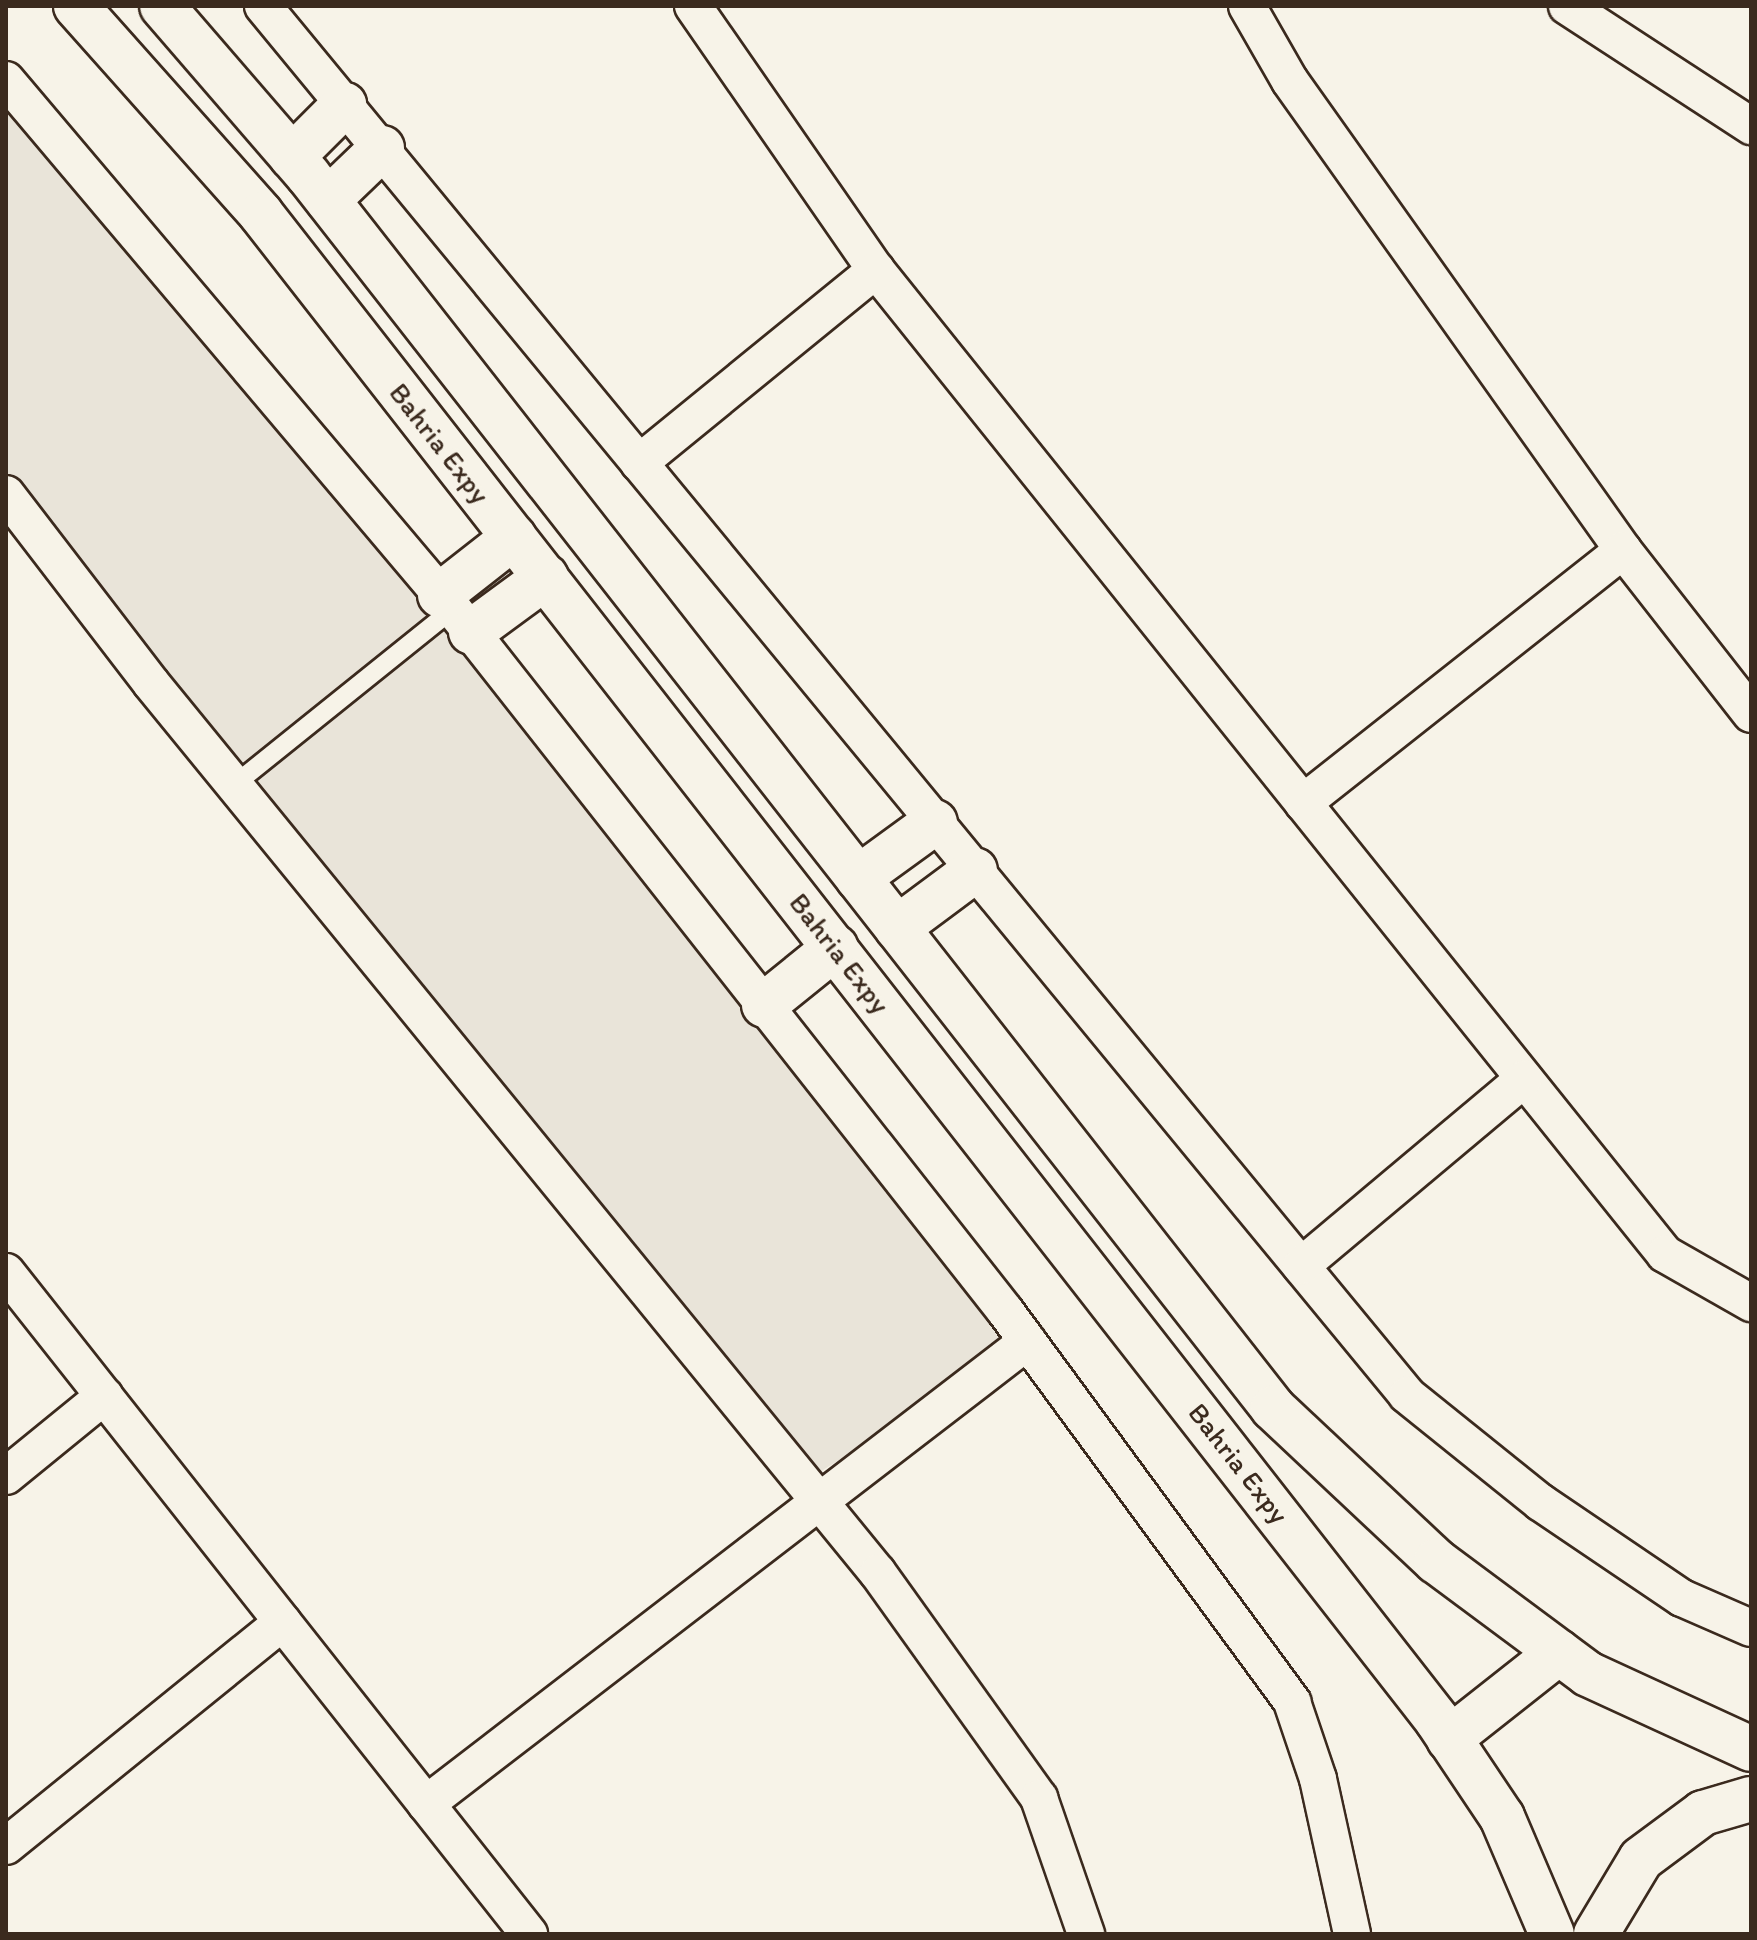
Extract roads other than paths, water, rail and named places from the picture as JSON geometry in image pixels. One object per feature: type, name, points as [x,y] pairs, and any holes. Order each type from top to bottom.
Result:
[{"type":"main road","name":"Bahria Expy","points":[[76,6],[261,214],[836,947],[1449,1739],[1502,1817],[1552,1934]]},
{"type":"main road","points":[[162,6],[328,200],[1273,1408],[1436,1561],[1588,1674],[1751,1749]]},
{"type":"main road","points":[[292,157],[344,105]]},
{"type":"main road","points":[[328,200],[382,148]]},
{"type":"main road","points":[[455,612],[514,537]]},
{"type":"main road","points":[[455,612],[546,577]]},
{"type":"main road","points":[[858,878],[935,822]]},
{"type":"main road","points":[[897,928],[975,870]]},
{"type":"main road","points":[[764,1005],[836,947]]},
{"type":"main road","points":[[1449,1739],[1559,1652]]},
{"type":"main road","points":[[1596,1934],[1641,1859],[1703,1813],[1751,1799]]},
{"type":"street","points":[[263,6],[1407,1395],[1540,1502],[1682,1598],[1751,1628]]},
{"type":"street","points":[[693,6],[876,270],[1665,1254],[1751,1303]]},
{"type":"street","points":[[1247,6],[1290,81],[1623,550],[1751,714]]},
{"type":"street","points":[[1567,6],[1751,126]]},
{"type":"street","points":[[6,80],[455,612],[1028,1341],[1292,1702],[1318,1779],[1352,1934]]},
{"type":"street","points":[[639,463],[876,270]]},
{"type":"street","points":[[6,494],[234,785],[878,1573],[1039,1798],[1086,1934]]},
{"type":"street","points":[[1303,803],[1623,550]]},
{"type":"street","points":[[1301,1266],[1524,1079]]},
{"type":"street","points":[[6,1272],[529,1934]]},
{"type":"street","points":[[426,1804],[1028,1341]]},
{"type":"street","points":[[6,1476],[104,1396]]},
{"type":"street","points":[[6,1846],[283,1622]]},
{"type":"lane","points":[[234,785],[455,612]]}]
